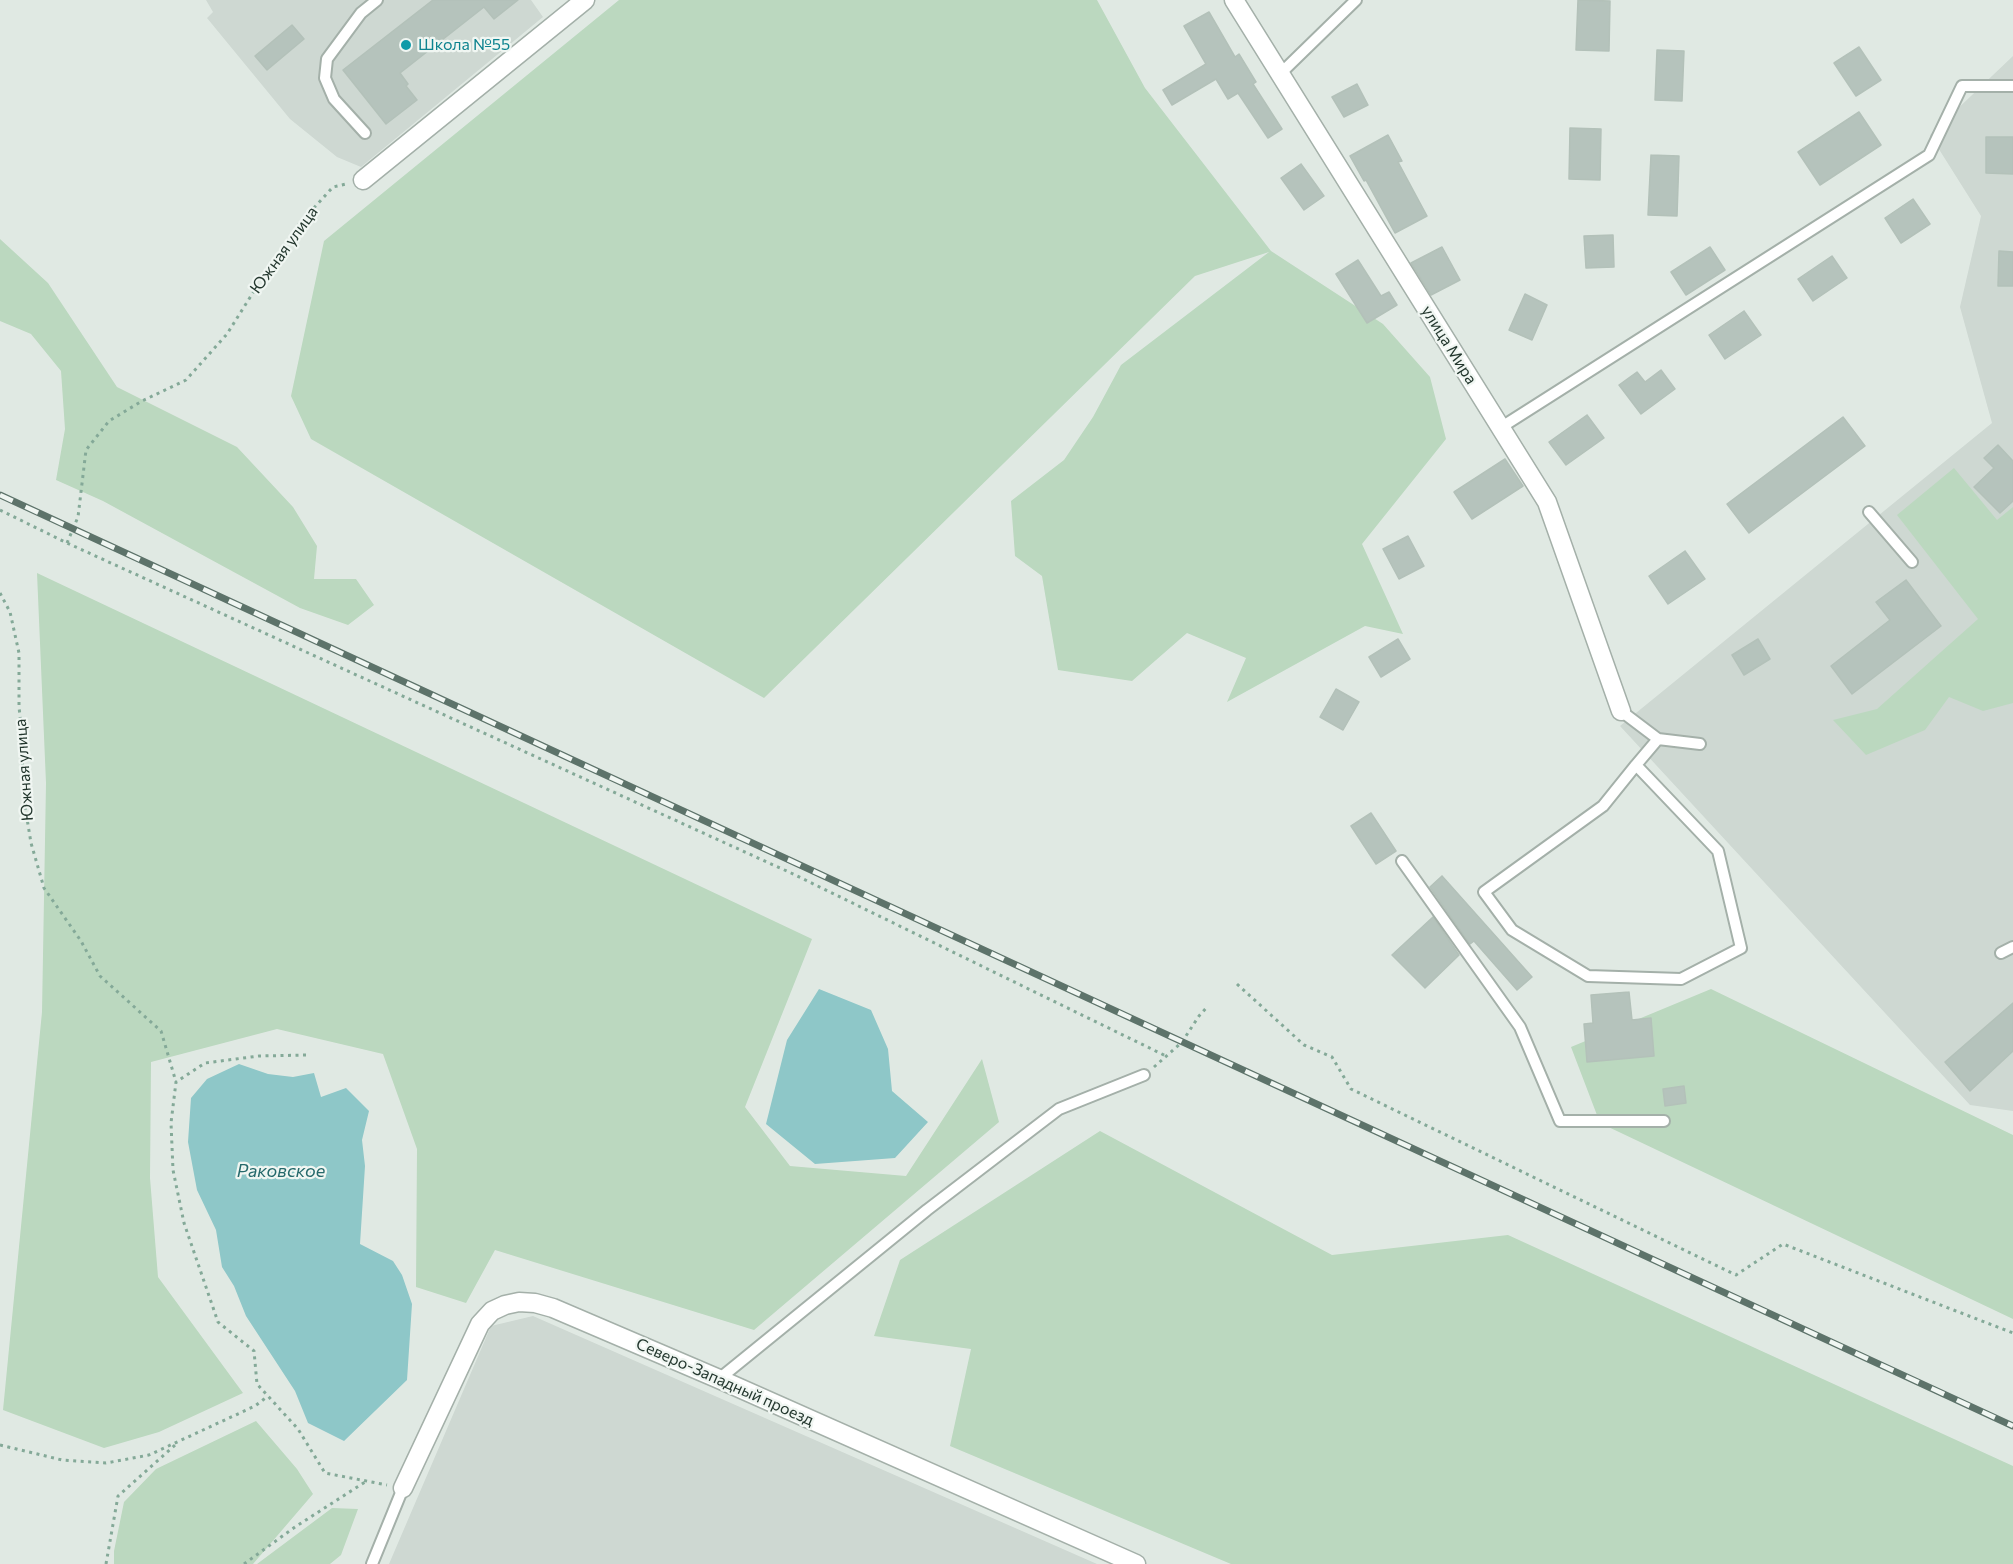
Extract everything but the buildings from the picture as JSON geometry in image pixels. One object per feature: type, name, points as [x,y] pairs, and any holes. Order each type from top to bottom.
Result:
[{"type":"street","points":[[363,180],[585,0]]},
{"type":"street","name":"улица Мира","points":[[1234,0],[1547,502],[1621,711]]},
{"type":"street","name":"Северо-Западный проезд","points":[[403,1488],[480,1324],[492,1311],[505,1305],[519,1302],[535,1303],[554,1308],[719,1379],[1136,1564]]},
{"type":"lane","points":[[365,132],[334,99],[326,78],[327,59],[362,13],[377,0]]},
{"type":"lane","points":[[1280,74],[1356,0]]},
{"type":"lane","points":[[1500,428],[1929,155],[1962,86],[2013,86]]},
{"type":"lane","points":[[1869,512],[1912,562]]},
{"type":"lane","points":[[1621,711],[1658,739],[1701,744]]},
{"type":"lane","points":[[1636,765],[1718,851],[1741,948],[1681,979],[1588,976],[1512,930],[1484,892],[1603,806],[1636,765],[1658,739]]},
{"type":"lane","points":[[1402,861],[1520,1027],[1560,1121],[1664,1121]]},
{"type":"lane","points":[[2001,953],[2013,947]]},
{"type":"lane","points":[[719,1379],[927,1210],[1059,1109],[1144,1076]]},
{"type":"lane","points":[[372,1564],[403,1488]]},
{"type":"path","name":"Южная улица","points":[[67,543],[78,517],[86,450],[109,421],[142,401],[186,380],[227,334],[300,223],[333,187],[363,180]]},
{"type":"path","points":[[0,510],[67,543],[791,873],[1167,1057]]},
{"type":"path","name":"Южная улица","points":[[0,593],[10,612],[19,653],[23,794],[31,843],[44,888],[81,941],[100,976],[161,1031],[176,1082]]},
{"type":"path","points":[[1237,984],[1304,1045],[1332,1057],[1351,1089],[1736,1275],[1783,1244],[2013,1334]]},
{"type":"path","points":[[1144,1076],[1182,1042],[1208,1006]]},
{"type":"path","points":[[306,1055],[259,1056],[205,1063],[176,1082],[171,1123],[173,1170],[184,1223],[218,1322],[254,1351],[257,1384],[298,1429],[326,1473],[403,1488]]},
{"type":"path","points":[[0,1445],[62,1460],[106,1463],[149,1455],[255,1406],[268,1396]]},
{"type":"path","points":[[106,1564],[118,1496],[177,1443]]},
{"type":"path","points":[[244,1564],[295,1527],[367,1481]]},
{"type":"shaded area","points":[[206,0],[531,0],[543,17],[361,167],[337,157],[290,119],[207,18],[213,12]]},
{"type":"shaded area","points":[[2013,56],[2013,1111],[1970,1105],[1620,726],[1992,423],[1960,307],[1981,216],[1930,135]]},
{"type":"shaded area","points":[[533,1316],[1097,1564],[389,1564],[491,1326]]},
{"type":"green space","points":[[619,0],[1097,0],[1145,88],[1271,251],[1383,324],[1430,377],[1446,439],[1362,544],[1403,634],[1365,626],[1227,702],[1246,658],[1187,633],[1132,681],[1058,670],[1042,576],[1015,556],[1011,501],[1064,460],[1093,417],[1121,365],[1269,252],[1195,276],[764,698],[311,439],[291,396],[324,241]]},
{"type":"green space","points":[[0,239],[48,283],[117,387],[237,447],[293,507],[317,546],[314,579],[356,579],[374,605],[348,625],[300,608],[103,501],[56,480],[65,429],[61,371],[31,334],[0,321]]},
{"type":"green space","points":[[1954,468],[1997,520],[2013,507],[2013,703],[1983,711],[1949,697],[1925,730],[1866,755],[1833,720],[1877,709],[1978,619],[1897,515]]},
{"type":"green space","points":[[37,573],[812,939],[745,1107],[790,1166],[906,1176],[982,1059],[999,1122],[754,1330],[495,1250],[466,1303],[416,1287],[417,1149],[383,1054],[277,1029],[151,1062],[150,1178],[158,1277],[243,1393],[159,1432],[104,1448],[3,1410],[42,1012],[46,783]]},
{"type":"green space","points":[[1711,989],[2013,1135],[2013,1319],[1600,1123],[1571,1047]]},
{"type":"green space","points":[[1100,1131],[1332,1255],[1508,1235],[2013,1466],[2013,1564],[1231,1564],[950,1446],[971,1349],[874,1336],[900,1260]]},
{"type":"green space","points":[[256,1421],[297,1469],[313,1494],[253,1564],[114,1564],[114,1551],[124,1502],[156,1469]]},
{"type":"green space","points":[[332,1508],[358,1509],[341,1555],[330,1564],[257,1564]]},
{"type":"water","points":[[819,989],[871,1010],[888,1049],[892,1091],[928,1122],[895,1158],[815,1164],[766,1124],[787,1040]]},
{"type":"water","name":"Раковское","points":[[239,1064],[268,1074],[293,1077],[314,1073],[321,1097],[346,1088],[369,1111],[362,1140],[365,1166],[360,1244],[393,1261],[402,1275],[412,1304],[407,1380],[344,1441],[308,1423],[295,1391],[246,1316],[234,1286],[222,1267],[216,1230],[197,1190],[188,1142],[191,1098],[207,1079]]},
{"type":"railway","points":[[0,495],[2013,1426]]},
{"type":"place","name":"Школа №55","points":[[406,45]]}]
